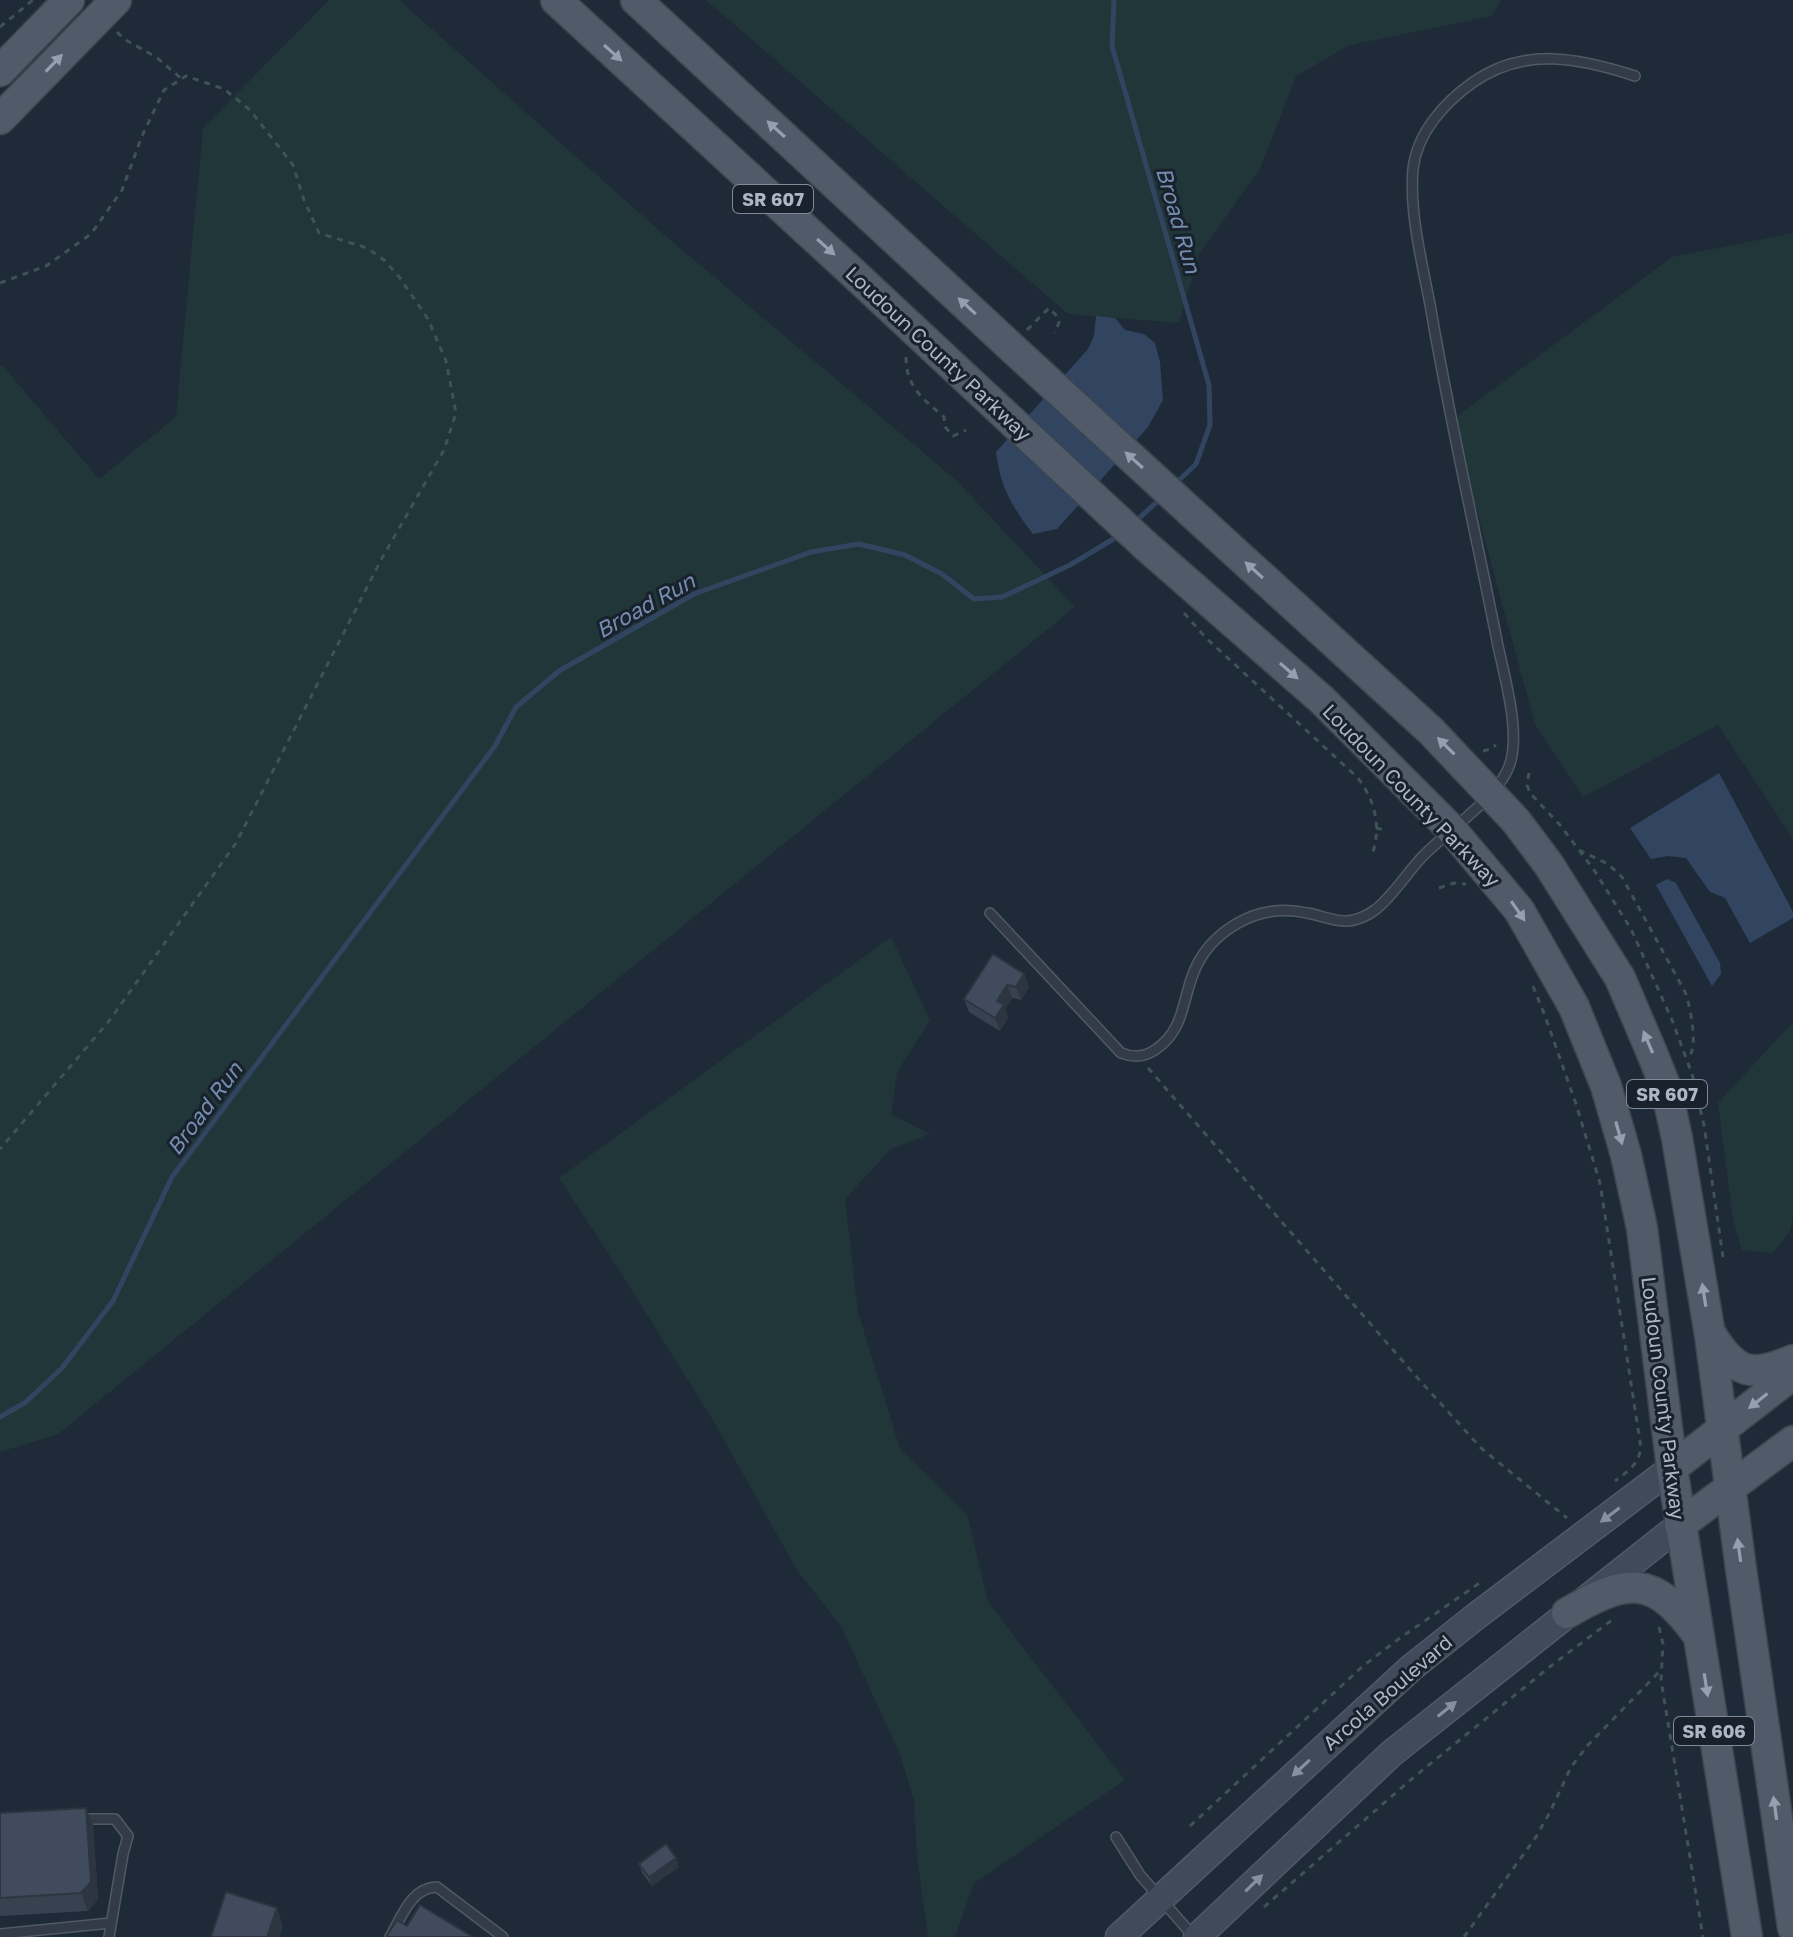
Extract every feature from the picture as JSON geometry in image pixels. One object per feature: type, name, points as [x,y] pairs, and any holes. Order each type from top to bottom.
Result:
[{"type":"main road","points":[[0,71],[69,0]]},
{"type":"main road","name":"Loudoun County Parkway","points":[[556,0],[1146,546],[1322,700],[1451,829],[1519,910],[1574,1007],[1606,1086],[1626,1155],[1642,1228],[1680,1525],[1747,1937]]},
{"type":"main road","name":"SR 607","points":[[636,0],[1024,346],[1192,513],[1431,731],[1533,842],[1573,900],[1620,978],[1666,1088],[1677,1138],[1723,1428]]},
{"type":"main road","points":[[0,119],[114,14]]},
{"type":"main road","points":[[1710,1335],[1735,1365],[1746,1369],[1773,1368],[1793,1360]]},
{"type":"main road","points":[[1672,1468],[1793,1374]]},
{"type":"main road","name":"SR 606","points":[[1723,1428],[1793,1928]]},
{"type":"main road","points":[[1196,1937],[1392,1753],[1680,1525],[1793,1441]]},
{"type":"main road","name":"Arcola Boulevard","points":[[1119,1937],[1411,1668],[1672,1468]]},
{"type":"main road","points":[[1567,1613],[1612,1591],[1641,1588],[1663,1598],[1677,1609],[1698,1635]]},
{"type":"lane","points":[[990,913],[1121,1053],[1138,1057],[1151,1053],[1171,1036],[1178,1024],[1199,960],[1228,929],[1250,917],[1278,910],[1348,921],[1367,915],[1382,903],[1420,859],[1491,794],[1506,773],[1513,756],[1514,734],[1446,395],[1414,210],[1413,167],[1421,142],[1436,116],[1464,88],[1498,68],[1517,62],[1557,58],[1600,64],[1635,76]]},
{"type":"lane","points":[[70,1819],[115,1819],[128,1836],[109,1937]]},
{"type":"lane","points":[[1116,1837],[1132,1863],[1196,1937]]},
{"type":"lane","points":[[390,1937],[414,1895],[428,1887],[437,1887],[503,1937]]},
{"type":"lane","points":[[0,1934],[111,1923]]},
{"type":"path","points":[[0,27],[33,0]]},
{"type":"path","points":[[114,14],[124,39],[156,57],[182,79]]},
{"type":"path","points":[[0,283],[46,266],[91,234],[122,190],[142,136],[164,90],[186,76],[224,89],[250,110],[293,165],[319,233],[367,248],[384,260],[400,278],[428,319],[446,361],[456,413],[444,450],[381,560],[236,843],[109,1021],[0,1149]]},
{"type":"path","points":[[1024,346],[1049,308],[1059,322],[1055,333]]},
{"type":"path","points":[[905,354],[908,378],[917,392],[944,417],[945,427],[953,436],[966,430]]},
{"type":"path","points":[[1184,613],[1205,637],[1358,778],[1374,807],[1376,828],[1373,852]]},
{"type":"path","points":[[1376,828],[1385,830]]},
{"type":"path","points":[[1579,850],[1608,864],[1622,877],[1685,992],[1691,1010],[1693,1045],[1686,1058]]},
{"type":"path","points":[[1453,876],[1454,883]]},
{"type":"path","points":[[1439,888],[1461,882],[1474,888]]},
{"type":"path","points":[[1530,979],[1576,1104],[1600,1183],[1641,1448],[1634,1467],[1614,1482]]},
{"type":"path","points":[[1138,1057],[1481,1448],[1567,1518]]},
{"type":"path","points":[[1190,1826],[1363,1666],[1492,1575]]},
{"type":"path","points":[[1264,1907],[1414,1777],[1620,1614]]},
{"type":"path","points":[[1659,1625],[1663,1644],[1661,1680],[1703,1937]]},
{"type":"path","points":[[1464,1937],[1536,1837],[1571,1767],[1588,1745],[1661,1670]]},
{"type":"green space","points":[[329,0],[399,0],[669,239],[956,480],[1075,607],[58,1434],[0,1452],[0,366],[99,479],[176,417],[203,128]]},
{"type":"green space","points":[[706,0],[1501,0],[1492,16],[1350,45],[1296,76],[1260,169],[1199,254],[1179,323],[1068,314]]},
{"type":"green space","points":[[1793,233],[1793,839],[1718,725],[1583,797],[1535,724],[1452,420],[1672,257]]},
{"type":"green space","points":[[891,937],[930,1020],[897,1072],[891,1114],[930,1134],[891,1149],[845,1199],[858,1312],[900,1449],[967,1514],[988,1602],[1125,1780],[974,1883],[955,1937],[928,1937],[917,1856],[914,1800],[899,1752],[841,1626],[797,1570],[714,1422],[559,1178]]},
{"type":"green space","points":[[1793,1022],[1793,1218],[1789,1233],[1773,1253],[1742,1250],[1733,1220],[1718,1103]]},
{"type":"water","points":[[1096,316],[1115,318],[1125,330],[1144,334],[1155,343],[1163,400],[1148,427],[1057,529],[1033,534],[1008,496],[996,452],[1088,349],[1094,336]]},
{"type":"water","points":[[1719,773],[1793,912],[1793,918],[1750,943],[1725,898],[1710,892],[1686,858],[1668,856],[1651,859],[1630,828]]},
{"type":"water","points":[[1667,879],[1676,883],[1720,963],[1721,974],[1712,986],[1656,885]]},
{"type":"building","points":[[993,954],[1024,974],[1016,987],[1007,985],[997,1001],[1004,1005],[995,1018],[964,999]]},
{"type":"building","points":[[86,1808],[91,1882],[81,1893],[0,1898],[0,1813]]},
{"type":"building","points":[[666,1844],[676,1858],[649,1877],[639,1864]]},
{"type":"building","points":[[226,1892],[277,1908],[267,1937],[211,1937]]},
{"type":"building","points":[[420,1905],[473,1937],[386,1937],[397,1920],[407,1926]]},
{"type":"waterway","name":"Broad Run","points":[[1114,0],[1112,46],[1209,385],[1210,425],[1196,464],[1174,485]]},
{"type":"waterway","name":"Broad Run","points":[[1136,521],[1161,498]]},
{"type":"waterway","name":"Broad Run","points":[[0,1417],[26,1402],[62,1368],[113,1301],[172,1177],[495,746],[516,707],[559,671],[694,594],[811,552],[859,544],[905,555],[942,574],[974,599],[1002,597],[1070,565],[1120,535]]}]
